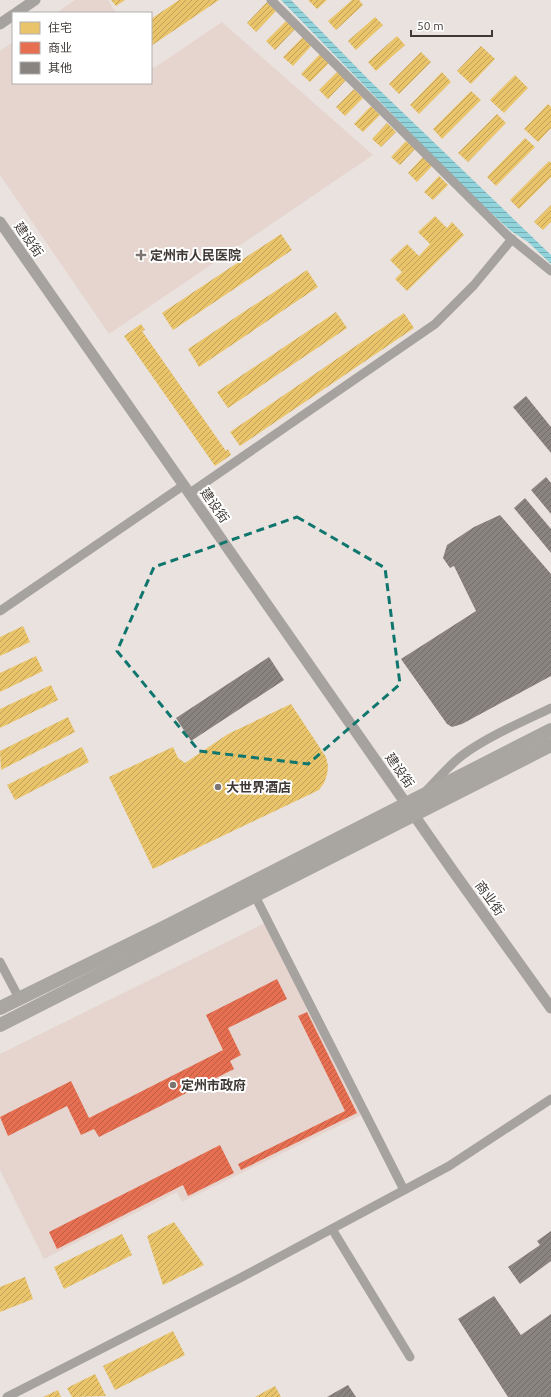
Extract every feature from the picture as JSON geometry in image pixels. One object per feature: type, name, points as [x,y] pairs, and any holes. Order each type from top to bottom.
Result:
[{"type":"main road","points":[[0,1025],[255,896],[410,809],[421,796],[551,730]]},
{"type":"main road","points":[[0,1008],[410,809],[551,745]]},
{"type":"street","points":[[17,12],[35,0]]},
{"type":"street","points":[[272,0],[512,239],[551,271]]},
{"type":"street","points":[[0,24],[12,16]]},
{"type":"street","name":"建设街","points":[[0,222],[410,809]]},
{"type":"street","points":[[0,611],[435,324],[474,285],[512,239]]},
{"type":"street","points":[[421,796],[450,766],[465,754],[484,742],[551,708]]},
{"type":"street","name":"商业街","points":[[410,809],[551,1008]]},
{"type":"street","points":[[255,896],[404,1190]]},
{"type":"street","points":[[0,962],[19,998]]},
{"type":"street","points":[[7,1397],[234,1281],[449,1166],[551,1099]]},
{"type":"street","points":[[332,1229],[410,1356]]},
{"type":"highlighted area","points":[[297,517],[385,568],[400,684],[308,764],[199,751],[117,651],[154,567]]},
{"type":"shaded area","points":[[75,0],[108,0],[115,12],[57,12]]},
{"type":"shaded area","name":"定州市人民医院","points":[[222,22],[373,155],[109,334],[0,175],[0,51],[12,43],[12,84],[152,84],[152,66],[154,68]]},
{"type":"shaded area","name":"定州市政府","points":[[265,923],[361,1115],[182,1202],[177,1192],[44,1259],[0,1170],[0,1054]]},
{"type":"water","points":[[281,0],[291,0],[368,79],[551,255],[551,264],[528,242],[511,231],[471,195]]},
{"type":"building: 住宅","points":[[111,0],[125,0],[116,6]]},
{"type":"building: 住宅","points":[[179,0],[219,0],[152,45],[152,18]]},
{"type":"building: 住宅","points":[[308,0],[327,0],[317,9]]},
{"type":"building: 住宅","points":[[352,0],[359,0],[363,5],[336,30],[328,21]]},
{"type":"building: 住宅","points":[[267,2],[276,11],[256,32],[247,23]]},
{"type":"building: 住宅","points":[[375,17],[383,25],[356,50],[348,41]]},
{"type":"building: 住宅","points":[[286,21],[295,29],[275,50],[266,41]]},
{"type":"building: 住宅","points":[[397,36],[405,45],[376,71],[368,62]]},
{"type":"building: 住宅","points":[[303,37],[312,45],[293,66],[283,57]]},
{"type":"building: 住宅","points":[[481,46],[495,59],[471,84],[457,71]]},
{"type":"building: 住宅","points":[[421,52],[431,62],[399,94],[389,84]]},
{"type":"building: 住宅","points":[[320,54],[329,63],[310,82],[301,74]]},
{"type":"building: 住宅","points":[[338,71],[347,79],[328,99],[319,90]]},
{"type":"building: 住宅","points":[[442,72],[451,82],[419,114],[410,105]]},
{"type":"building: 住宅","points":[[515,75],[528,88],[504,113],[490,100]]},
{"type":"building: 住宅","points":[[354,89],[363,98],[345,116],[336,107]]},
{"type":"building: 住宅","points":[[471,91],[481,100],[442,139],[433,129]]},
{"type":"building: 住宅","points":[[548,104],[551,107],[551,128],[538,142],[524,129]]},
{"type":"building: 住宅","points":[[371,106],[380,115],[363,132],[354,124]]},
{"type":"building: 住宅","points":[[497,114],[506,123],[468,162],[458,153]]},
{"type":"building: 住宅","points":[[387,123],[396,132],[381,147],[372,139]]},
{"type":"building: 住宅","points":[[525,138],[535,147],[496,186],[487,177]]},
{"type":"building: 住宅","points":[[406,141],[415,149],[400,165],[391,157]]},
{"type":"building: 住宅","points":[[423,157],[432,166],[417,182],[408,173]]},
{"type":"building: 住宅","points":[[549,161],[551,163],[551,177],[519,209],[510,200]]},
{"type":"building: 住宅","points":[[439,176],[448,185],[433,200],[424,192]]},
{"type":"building: 住宅","points":[[551,205],[551,222],[543,230],[534,222]]},
{"type":"building: 住宅","points":[[435,216],[447,228],[452,222],[464,235],[407,291],[395,279],[402,272],[390,260],[407,244],[419,256],[430,244],[418,232]]},
{"type":"building: 住宅","points":[[281,234],[292,250],[173,330],[162,313]]},
{"type":"building: 住宅","points":[[307,270],[318,287],[199,367],[188,349]]},
{"type":"building: 住宅","points":[[336,312],[347,328],[228,408],[217,392]]},
{"type":"building: 住宅","points":[[404,313],[414,328],[240,446],[230,432]]},
{"type":"building: 住宅","points":[[141,324],[145,330],[142,331],[226,451],[228,449],[231,455],[215,466],[124,336]]},
{"type":"building: 住宅","points":[[23,626],[30,642],[0,656],[0,637]]},
{"type":"building: 住宅","points":[[36,656],[43,671],[0,692],[0,673]]},
{"type":"building: 住宅","points":[[51,685],[58,700],[0,728],[0,709]]},
{"type":"building: 住宅","name":"大世界酒店","points":[[291,704],[326,757],[328,766],[327,775],[319,790],[153,869],[109,777],[173,747],[178,758],[185,763],[228,734]]},
{"type":"building: 住宅","points":[[68,717],[75,732],[1,770],[0,751]]},
{"type":"building: 住宅","points":[[82,747],[89,762],[15,800],[7,785]]},
{"type":"building: 住宅","points":[[174,1222],[204,1265],[163,1285],[147,1236]]},
{"type":"building: 住宅","points":[[122,1234],[132,1255],[64,1289],[54,1267]]},
{"type":"building: 住宅","points":[[25,1277],[33,1299],[0,1312],[0,1287]]},
{"type":"building: 住宅","points":[[173,1331],[185,1355],[115,1390],[103,1366]]},
{"type":"building: 住宅","points":[[95,1374],[106,1396],[72,1397],[67,1388]]},
{"type":"building: 住宅","points":[[275,1386],[281,1397],[255,1397]]},
{"type":"building: 住宅","points":[[58,1390],[61,1397],[43,1397]]},
{"type":"building: 商业","points":[[277,979],[287,999],[228,1028],[241,1055],[230,1061],[234,1069],[99,1137],[94,1129],[81,1135],[67,1106],[8,1136],[0,1117],[71,1081],[89,1118],[223,1050],[206,1015]]},
{"type":"building: 商业","points":[[307,1012],[357,1113],[241,1170],[238,1164],[345,1111],[298,1016]]},
{"type":"building: 商业","points":[[220,1145],[234,1173],[188,1196],[183,1185],[57,1249],[49,1232]]},
{"type":"building: 其他","points":[[526,396],[551,427],[551,453],[513,407]]},
{"type":"building: 其他","points":[[546,477],[551,483],[551,514],[531,490]]},
{"type":"building: 其他","points":[[525,498],[551,529],[551,553],[514,508]]},
{"type":"building: 其他","points":[[500,515],[551,574],[551,676],[462,724],[452,727],[447,724],[401,659],[476,611],[454,566],[450,568],[443,558],[447,545],[474,527]]},
{"type":"building: 其他","points":[[269,657],[284,680],[191,741],[176,718]]},
{"type":"building: 其他","points":[[551,1231],[551,1261],[520,1284],[508,1267],[540,1245],[537,1241]]},
{"type":"building: 其他","points":[[494,1296],[521,1335],[551,1314],[551,1397],[508,1397],[458,1319]]},
{"type":"building: 其他","points":[[348,1385],[356,1397],[327,1397]]},
{"type":"place","name":"定州市人民医院","points":[[141,255]]},
{"type":"place","name":"大世界酒店","points":[[218,787]]},
{"type":"place","name":"定州市政府","points":[[173,1085]]}]
